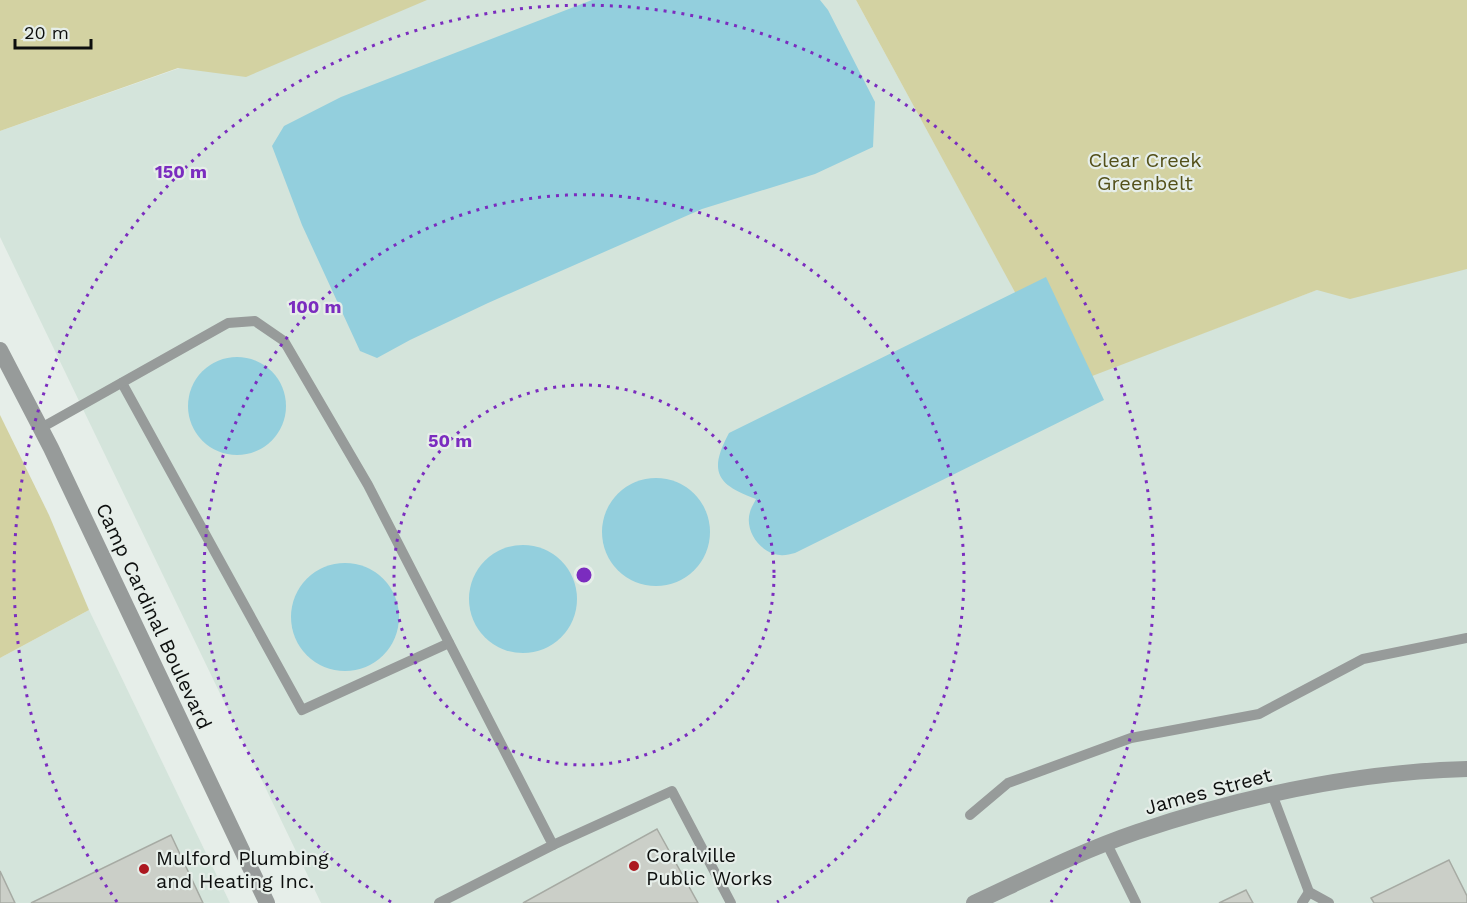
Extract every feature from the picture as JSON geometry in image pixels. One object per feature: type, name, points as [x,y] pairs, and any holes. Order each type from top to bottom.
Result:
[{"type":"street","name":"Camp Cardinal Boulevard","points":[[0,350],[41,428],[267,903]]},
{"type":"street","name":"James Street","points":[[974,903],[1107,844],[1231,803],[1340,781],[1428,770],[1467,769]]},
{"type":"lane","points":[[41,428],[228,323],[255,321],[284,341],[368,485],[553,845]]},
{"type":"lane","points":[[122,383],[302,710],[449,643]]},
{"type":"lane","points":[[970,814],[1008,783],[1131,738],[1259,714],[1363,659],[1467,638]]},
{"type":"lane","points":[[439,903],[553,845],[672,791],[731,903]]},
{"type":"lane","points":[[1272,794],[1309,892],[1329,903]]},
{"type":"lane","points":[[1107,844],[1136,903]]},
{"type":"lane","points":[[1302,903],[1309,892]]},
{"type":"shaded area","points":[[374,0],[856,0],[1066,385],[1467,233],[1467,903],[321,903],[0,237],[0,131]]},
{"type":"shaded area","points":[[89,610],[230,903],[0,903],[0,658]]},
{"type":"green space","points":[[0,0],[427,0],[246,77],[178,68],[0,131]]},
{"type":"green space","name":"Clear Creek Greenbelt","points":[[856,0],[1467,0],[1467,269],[1350,299],[1317,290],[1066,386]]},
{"type":"green space","points":[[0,415],[49,515],[89,610],[0,658]]},
{"type":"water","points":[[592,0],[820,0],[828,10],[875,102],[873,147],[815,174],[702,209],[488,303],[377,358],[360,351],[302,225],[272,146],[284,126],[341,97]]},
{"type":"water","points":[[1046,277],[1104,400],[795,553],[773,554],[761,546],[749,527],[750,512],[756,499],[732,488],[720,475],[719,458],[729,433]]},
{"type":"water","points":[[237,357],[256,360],[272,371],[283,387],[286,406],[283,425],[272,441],[256,452],[237,455],[218,452],[202,441],[191,425],[188,406],[191,387],[202,371],[218,360]]},
{"type":"water","points":[[656,478],[677,482],[694,494],[706,511],[710,532],[706,553],[694,570],[677,582],[656,586],[635,582],[618,570],[606,553],[602,532],[606,511],[618,494],[635,482]]},
{"type":"water","points":[[523,545],[544,549],[561,561],[573,578],[577,599],[573,620],[561,637],[544,649],[523,653],[502,649],[485,637],[473,620],[469,599],[473,578],[485,561],[502,549]]},
{"type":"water","points":[[345,563],[366,567],[383,579],[395,596],[399,617],[395,638],[383,655],[366,667],[345,671],[324,667],[307,655],[295,638],[291,617],[295,596],[307,579],[324,567]]},
{"type":"building","name":"Coralville Public Works","points":[[657,829],[698,903],[523,903]]},
{"type":"building","name":"Mulford Plumbing and Heating Inc.","points":[[171,835],[203,903],[31,903]]},
{"type":"building","points":[[1449,860],[1467,896],[1467,903],[1374,903],[1371,898]]},
{"type":"building","points":[[0,871],[15,903],[0,903]]},
{"type":"building","points":[[1246,890],[1253,903],[1219,903]]},
{"type":"place","name":"Coralville Public Works","points":[[634,866]]},
{"type":"place","name":"Mulford Plumbing and Heating Inc.","points":[[144,869]]}]
